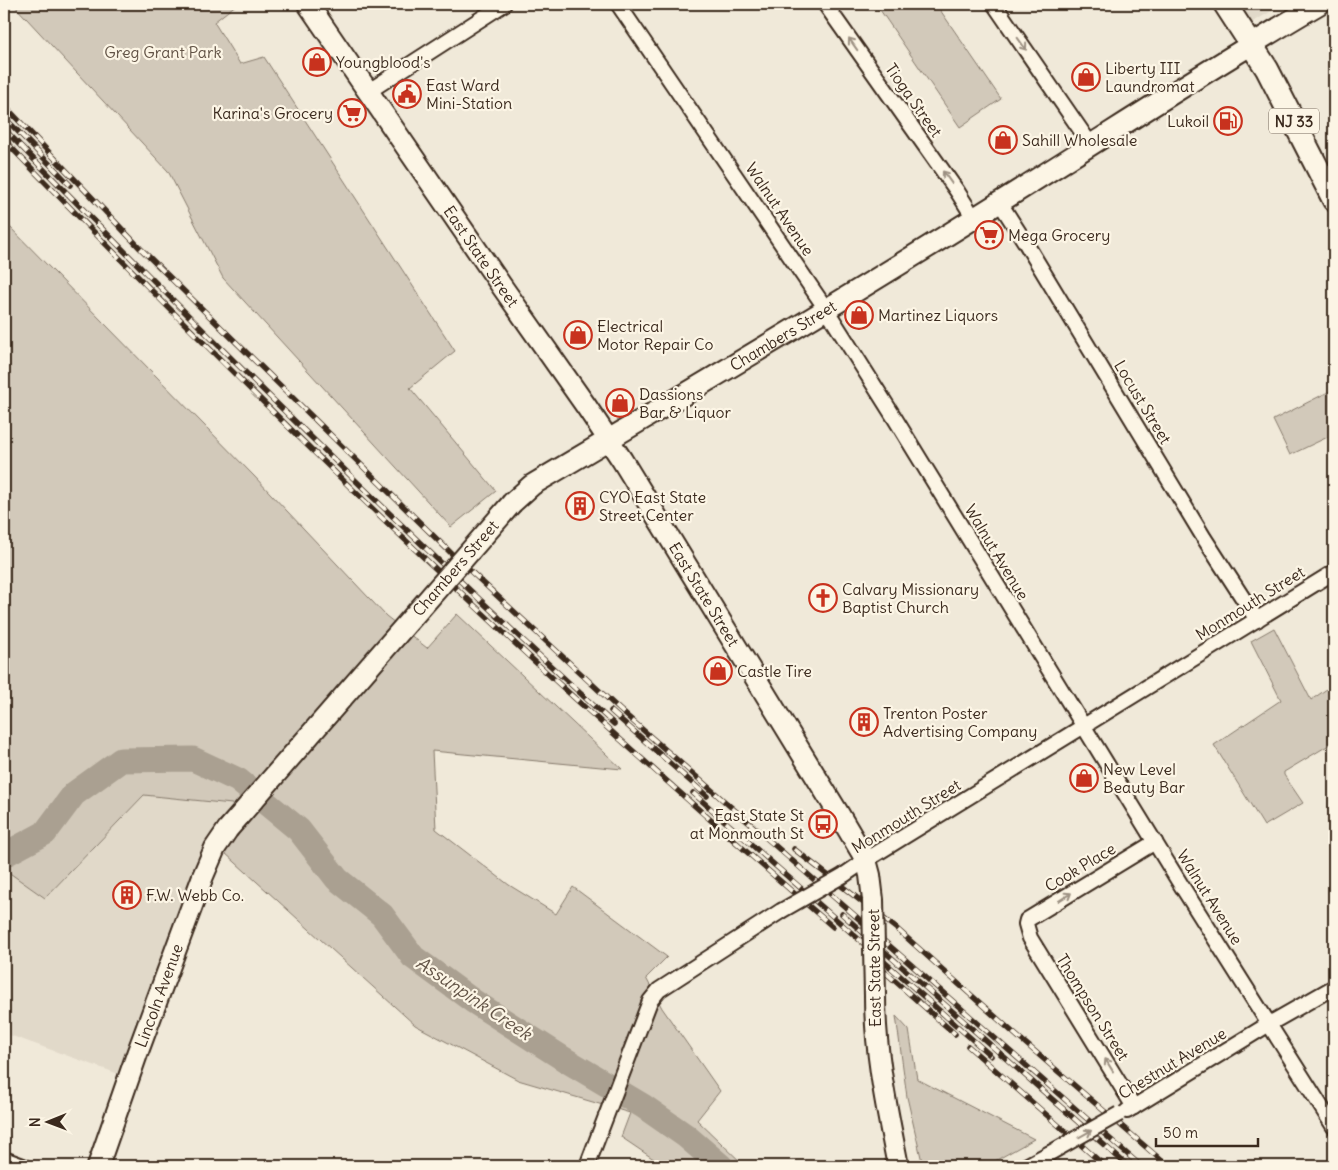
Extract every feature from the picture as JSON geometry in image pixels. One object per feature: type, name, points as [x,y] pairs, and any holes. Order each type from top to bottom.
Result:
[{"type":"main road","name":"NJ 33","points":[[1225,4],[1267,69],[1334,200]]},
{"type":"street","name":"East State Street","points":[[308,4],[608,440],[866,860],[874,900],[875,1028],[878,1060],[898,1166]]},
{"type":"street","points":[[369,91],[504,4]]},
{"type":"street","name":"Walnut Avenue","points":[[618,4],[826,309],[1155,842],[1334,1127]]},
{"type":"street","name":"Tioga Street","points":[[826,4],[974,218]]},
{"type":"street","points":[[994,4],[1091,145]]},
{"type":"street","name":"Chambers Street","points":[[228,829],[512,503],[532,485],[1000,203],[1251,44],[1319,4]]},
{"type":"street","name":"Locust Street","points":[[1000,203],[1204,538],[1257,620]]},
{"type":"street","name":"Monmouth Street","points":[[586,1166],[650,1001],[659,990],[781,911],[844,875],[1334,572]]},
{"type":"street","name":"Lincoln Avenue","points":[[98,1166],[137,1054],[204,876],[215,848],[228,829]]},
{"type":"street","name":"Cook Place","points":[[1026,924],[1027,920],[1155,842]]},
{"type":"street","name":"Thompson Street","points":[[1026,924],[1026,930],[1030,938],[1134,1107]]},
{"type":"street","name":"Chestnut Avenue","points":[[1026,1166],[1134,1107],[1269,1024],[1334,987]]},
{"type":"street","points":[[4,1159],[24,1166]]},
{"type":"shaded area","points":[[1238,4],[1284,4],[1251,23]]},
{"type":"shaded area","points":[[144,795],[232,804],[247,821],[225,853],[130,1078],[4,1033],[4,869],[45,898]]},
{"type":"green space","name":"Greg Grant Park","points":[[13,4],[237,4],[214,22],[240,64],[264,57],[455,351],[410,388],[496,491],[451,527],[223,278],[168,171]]},
{"type":"green space","points":[[876,4],[936,4],[1001,99],[960,127]]},
{"type":"green space","points":[[4,221],[254,476],[386,616],[427,648],[457,614],[622,769],[432,751],[436,829],[509,885],[556,914],[573,887],[667,957],[646,978],[662,1008],[720,1091],[697,1120],[745,1166],[664,1166],[621,1137],[630,1113],[518,1080],[415,1025],[225,853],[247,821],[235,815],[232,804],[144,795],[45,898],[4,869]]},
{"type":"green space","points":[[1334,389],[1334,434],[1290,455],[1273,420]]},
{"type":"green space","points":[[1274,628],[1311,700],[1334,684],[1334,742],[1284,772],[1284,775],[1303,803],[1264,826],[1214,745],[1281,700],[1251,641]]},
{"type":"green space","points":[[896,1016],[909,1030],[917,1079],[1034,1139],[986,1166],[923,1166],[907,1097]]},
{"type":"green space","points":[[1055,1156],[1063,1166],[1036,1166]]},
{"type":"waterway","name":"Assunpink Creek","points":[[4,855],[45,833],[74,794],[121,760],[193,759],[238,780],[299,830],[337,879],[382,915],[413,957],[473,1001],[564,1059],[643,1106],[686,1136],[721,1166]]},
{"type":"railway","points":[[4,105],[140,248],[451,553],[619,709],[1141,1166]]},
{"type":"railway","points":[[4,117],[70,185]]},
{"type":"railway","points":[[4,129],[305,431],[458,579],[614,724]]},
{"type":"railway","points":[[4,140],[217,357],[381,517],[682,795],[833,927]]},
{"type":"railway","points":[[611,711],[707,796]]},
{"type":"railway","points":[[693,793],[991,1056]]},
{"type":"railway","points":[[794,849],[897,929],[1017,1036],[1168,1166]]},
{"type":"railway","points":[[842,914],[1128,1166]]},
{"type":"railway","points":[[869,958],[955,1034]]},
{"type":"railway","points":[[968,1046],[1105,1166]]},
{"type":"place","name":"Youngblood's","points":[[317,62]]},
{"type":"place","name":"Liberty III Laundromat","points":[[1086,77]]},
{"type":"place","name":"East Ward Mini-Station","points":[[407,94]]},
{"type":"place","name":"Karina's Grocery","points":[[352,113]]},
{"type":"place","name":"Lukoil","points":[[1228,121]]},
{"type":"place","name":"Sahill Wholesale","points":[[1003,140]]},
{"type":"place","name":"Mega Grocery","points":[[989,235]]},
{"type":"place","name":"Martinez Liquors","points":[[859,315]]},
{"type":"place","name":"Electrical Motor Repair Co","points":[[578,335]]},
{"type":"place","name":"Dassions Bar & Liquor","points":[[620,403]]},
{"type":"place","name":"CYO East State Street Center","points":[[580,506]]},
{"type":"place","name":"Calvary Missionary Baptist Church","points":[[823,598]]},
{"type":"place","name":"Castle Tire","points":[[718,671]]},
{"type":"place","name":"Trenton Poster Advertising Company","points":[[864,722]]},
{"type":"place","name":"New Level Beauty Bar","points":[[1084,778]]},
{"type":"place","name":"East State St at Monmouth St","points":[[823,824]]},
{"type":"place","name":"F.W. Webb Co.","points":[[127,895]]}]
